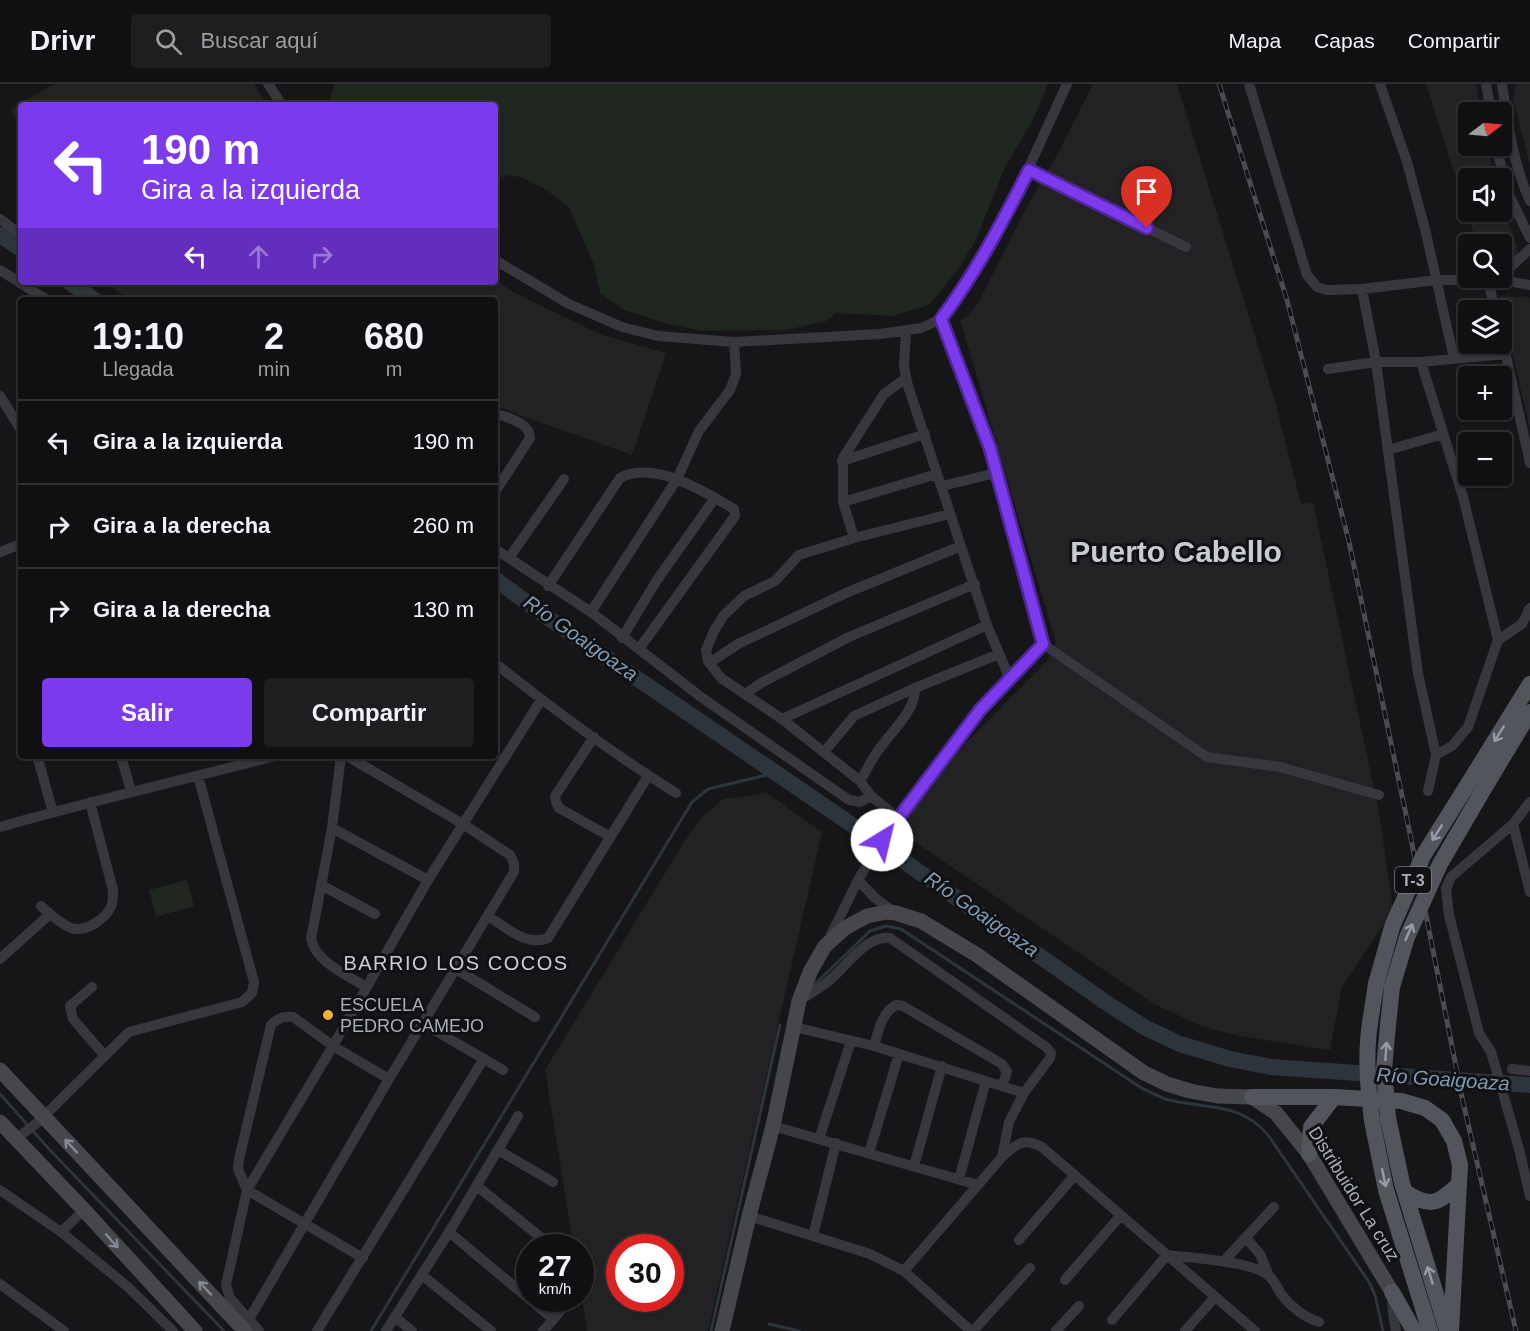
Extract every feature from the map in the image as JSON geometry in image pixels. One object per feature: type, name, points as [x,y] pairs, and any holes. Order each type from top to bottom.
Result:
[{"type":"main road","points":[[1525,707],[1530,679]]},
{"type":"main road","name":"T-3","points":[[1449,1331],[1406,1192],[1368,1089],[1367,1045],[1370,1023],[1384,986],[1392,927],[1423,856],[1475,788],[1525,707],[1530,684]]},
{"type":"main road","points":[[722,1331],[773,1126],[799,1002],[811,970],[825,946],[844,928],[867,916],[896,913],[921,921],[977,956],[1144,1073],[1167,1084],[1217,1096],[1334,1097],[1401,1101],[1425,1108],[1442,1120],[1455,1141],[1460,1165],[1449,1331]]},
{"type":"main road","name":"T-3","points":[[1384,986],[1388,1025],[1380,1119],[1386,1190],[1430,1331]]},
{"type":"main road","points":[[0,1070],[41,1119],[247,1326]]},
{"type":"main road","name":"Distribuidor La cruz","points":[[1252,1097],[1276,1113],[1309,1154],[1392,1292]]},
{"type":"main road","points":[[1309,1154],[1311,1127],[1334,1097]]},
{"type":"main road","points":[[0,1122],[19,1137],[195,1331]]},
{"type":"main road","points":[[1406,1192],[1425,1203],[1434,1203],[1444,1198],[1460,1184]]},
{"type":"main road","points":[[1392,1292],[1402,1295],[1407,1293],[1411,1287],[1412,1272]]},
{"type":"main road","points":[[1392,1292],[1414,1331]]},
{"type":"street","points":[[268,84],[280,102]]},
{"type":"street","points":[[498,262],[569,304],[622,327],[658,336],[734,342],[906,331],[921,328],[941,319],[959,296],[1029,170],[1066,84]]},
{"type":"street","points":[[1249,84],[1307,275],[1317,286],[1327,290],[1362,289],[1458,279]]},
{"type":"street","points":[[1380,84],[1407,162],[1454,359]]},
{"type":"street","points":[[1486,84],[1489,102]]},
{"type":"street","points":[[1502,84],[1510,142],[1520,180],[1530,201]]},
{"type":"street","points":[[1499,156],[1508,193],[1530,238]]},
{"type":"street","points":[[1029,170],[1186,247]]},
{"type":"street","points":[[0,219],[18,233]]},
{"type":"street","points":[[1512,264],[1530,249]]},
{"type":"street","points":[[0,270],[18,281]]},
{"type":"street","points":[[1512,281],[1530,285]]},
{"type":"street","points":[[24,285],[42,297]]},
{"type":"street","points":[[1362,289],[1376,362],[1418,673],[1436,755],[1428,791]]},
{"type":"street","points":[[941,319],[990,448],[1043,644],[1207,757],[1280,767],[1379,795]]},
{"type":"street","points":[[906,331],[904,367],[906,378],[987,625],[1009,677]]},
{"type":"street","points":[[591,612],[677,479],[699,431],[730,390],[736,374],[734,342]]},
{"type":"street","points":[[1328,369],[1376,362],[1421,362],[1505,354],[1530,463]]},
{"type":"street","points":[[1421,362],[1463,497],[1498,640],[1468,727],[1452,747],[1436,755]]},
{"type":"street","points":[[854,538],[843,502],[842,461],[884,394],[906,378]]},
{"type":"street","points":[[0,396],[18,421]]},
{"type":"street","points":[[498,414],[527,427],[530,432],[530,438],[498,487]]},
{"type":"street","points":[[842,461],[925,434]]},
{"type":"street","points":[[1388,450],[1443,434]]},
{"type":"street","points":[[548,586],[620,478],[628,474],[638,472],[677,479],[734,509],[735,516],[639,649]]},
{"type":"street","points":[[942,486],[996,473]]},
{"type":"street","points":[[843,502],[938,474]]},
{"type":"street","points":[[508,558],[564,479]]},
{"type":"street","points":[[622,638],[657,580],[715,498]]},
{"type":"street","points":[[898,818],[871,796],[860,781],[824,752],[721,678],[709,663],[706,650],[724,615],[748,594],[772,584],[799,555],[854,538],[950,514]]},
{"type":"street","points":[[0,552],[18,545]]},
{"type":"street","points":[[709,663],[738,644],[846,593],[961,546]]},
{"type":"street","points":[[498,551],[548,586],[591,612],[701,697],[849,800],[860,801],[871,796]]},
{"type":"street","points":[[745,694],[760,683],[849,637],[975,584]]},
{"type":"street","points":[[1498,640],[1522,624],[1530,608]]},
{"type":"street","points":[[782,720],[987,625]]},
{"type":"street","points":[[825,946],[869,859],[882,840],[980,710],[1009,677],[1043,644]]},
{"type":"street","points":[[824,752],[854,716],[999,654]]},
{"type":"street","points":[[498,665],[541,700],[648,776],[676,793]]},
{"type":"street","points":[[860,781],[879,749],[899,724],[913,700],[915,688]]},
{"type":"street","points":[[259,1331],[247,1326],[230,1298],[226,1285],[247,1190],[428,880],[541,700]]},
{"type":"street","points":[[594,737],[555,796],[559,808],[609,836]]},
{"type":"street","points":[[38,759],[53,812]]},
{"type":"street","points":[[122,759],[130,791]]},
{"type":"street","points":[[0,827],[130,791],[263,759]]},
{"type":"street","points":[[341,759],[332,828],[311,939],[318,956],[366,987]]},
{"type":"street","points":[[247,1326],[389,1079],[514,872],[514,863],[510,855],[463,824],[353,759]]},
{"type":"street","points":[[19,1137],[41,1119],[129,1032],[242,1002],[252,993],[254,982],[198,776]]},
{"type":"street","points":[[489,916],[530,941],[548,938],[648,776]]},
{"type":"street","points":[[41,906],[72,929],[87,928],[105,915],[112,905],[113,890],[90,802]]},
{"type":"street","points":[[1530,802],[1513,824],[1451,877],[1446,889],[1449,915],[1479,1034],[1491,1052],[1530,1196]]},
{"type":"street","points":[[1513,824],[1530,892]]},
{"type":"street","points":[[332,828],[428,880]]},
{"type":"street","points":[[858,880],[875,898],[896,913]]},
{"type":"street","points":[[321,885],[375,914]]},
{"type":"street","points":[[0,958],[50,914]]},
{"type":"street","points":[[799,1002],[832,978],[871,943],[884,937],[890,938],[1049,1050],[1050,1058],[1024,1093],[1009,1122],[1002,1157]]},
{"type":"street","points":[[456,969],[535,1017]]},
{"type":"street","points":[[92,987],[70,1006],[70,1012],[73,1019],[104,1055]]},
{"type":"street","points":[[874,1046],[890,1009],[896,1005],[903,1006],[1002,1064],[1007,1072],[1002,1086]]},
{"type":"street","points":[[363,1258],[247,1190],[238,1169],[238,1159],[271,1025],[281,1018],[292,1017],[333,1046],[389,1079]]},
{"type":"street","points":[[424,1024],[503,1070]]},
{"type":"street","points":[[794,1027],[874,1046],[1024,1093]]},
{"type":"street","points":[[819,1138],[851,1041]]},
{"type":"street","points":[[869,1153],[899,1054]]},
{"type":"street","points":[[317,1331],[483,1060]]},
{"type":"street","points":[[914,1166],[942,1066]]},
{"type":"street","points":[[1512,1070],[1530,1071]]},
{"type":"street","points":[[959,1179],[986,1081]]},
{"type":"street","points":[[386,1331],[449,1232],[518,1116]]},
{"type":"street","points":[[773,1126],[978,1185]]},
{"type":"street","points":[[904,1271],[1002,1157],[1020,1142],[1032,1142],[1042,1147],[1255,1331]]},
{"type":"street","points":[[813,1236],[836,1143]]},
{"type":"street","points":[[498,1150],[553,1182]]},
{"type":"street","points":[[1019,1240],[1075,1176]]},
{"type":"street","points":[[477,1186],[537,1234]]},
{"type":"street","points":[[0,1190],[61,1232],[128,1287],[173,1331]]},
{"type":"street","points":[[1224,1262],[1274,1208]]},
{"type":"street","points":[[61,1232],[84,1210]]},
{"type":"street","points":[[1065,1280],[1121,1215]]},
{"type":"street","points":[[749,1216],[870,1254],[904,1271],[972,1331],[1030,1268]]},
{"type":"street","points":[[449,1232],[553,1319]]},
{"type":"street","points":[[1246,1238],[1260,1254],[1269,1276],[1293,1307],[1319,1322]]},
{"type":"street","points":[[1167,1255],[1224,1262],[1258,1270],[1269,1276]]},
{"type":"street","points":[[1112,1320],[1167,1255]]},
{"type":"street","points":[[422,1275],[491,1331]]},
{"type":"street","points":[[0,1284],[64,1331]]},
{"type":"street","points":[[1392,1292],[1396,1331]]},
{"type":"street","points":[[1185,1331],[1215,1297]]},
{"type":"street","points":[[1056,1331],[1078,1306]]},
{"type":"street","points":[[543,1331],[559,1312]]},
{"type":"street","points":[[395,1317],[412,1331]]},
{"type":"shaded area","points":[[54,84],[254,84],[266,102],[23,102]]},
{"type":"shaded area","points":[[334,84],[1048,84],[1033,120],[1005,167],[975,242],[954,275],[929,305],[892,316],[836,313],[826,321],[786,330],[704,331],[664,323],[624,310],[600,293],[594,265],[569,207],[545,189],[520,177],[507,175],[498,179],[498,102],[330,102]]},
{"type":"shaded area","points":[[1093,84],[1177,84],[1275,401],[1301,504],[1313,502],[1379,812],[1393,910],[1342,987],[1330,1050],[1239,1036],[1201,1026],[1154,1004],[887,823],[1047,661],[1056,643],[960,320],[968,315],[978,303]]},
{"type":"shaded area","points":[[1426,84],[1476,84],[1479,102],[1458,102],[1458,156],[1490,156],[1492,168],[1458,168],[1458,184]]},
{"type":"shaded area","points":[[1516,84],[1530,84],[1530,164],[1513,99]]},
{"type":"shaded area","points":[[18,105],[18,128],[11,109]]},
{"type":"shaded area","points":[[1470,222],[1509,222],[1520,257],[1512,265],[1512,234],[1474,234]]},
{"type":"shaded area","points":[[498,282],[517,294],[602,335],[666,353],[632,455],[498,407],[498,297],[126,297],[110,286],[498,285]]},
{"type":"shaded area","points":[[1499,296],[1530,298],[1530,429],[1512,352],[1512,300],[1500,300]]},
{"type":"shaded area","points":[[767,793],[822,832],[708,1331],[587,1331],[584,1312],[594,1312],[594,1234],[572,1234],[545,1070],[684,842],[701,818],[723,799]]},
{"type":"shaded area","points":[[187,880],[194,906],[156,917],[149,890]]},
{"type":"waterway","name":"Río Goaigoaza","points":[[0,235],[18,247]]},
{"type":"waterway","name":"Río Goaigoaza","points":[[73,285],[91,297]]},
{"type":"waterway","name":"Río Goaigoaza","points":[[498,581],[1146,1028],[1180,1044],[1230,1059],[1271,1067],[1530,1085]]},
{"type":"waterway","points":[[371,1331],[692,802],[708,789],[775,773]]},
{"type":"waterway","points":[[812,987],[870,931],[886,926],[901,929],[1143,1089],[1169,1100],[1223,1109],[1246,1117],[1268,1135],[1369,1282],[1375,1295],[1383,1331]]},
{"type":"waterway","points":[[711,1331],[780,1025]]},
{"type":"waterway","points":[[0,1094],[48,1148],[224,1331]]},
{"type":"waterway","points":[[769,1324],[799,1331]]},
{"type":"railway","points":[[1219,84],[1287,300],[1349,542],[1463,1102],[1516,1331]]},
{"type":"place","name":"ESCUELA PEDRO CAMEJO","points":[[328,1015]]},
{"type":"district","name":"Puerto Cabello","points":[[1176,551]]},
{"type":"district","name":"BARRIO LOS COCOS","points":[[456,963]]},
{"type":"route","points":[[882,840],[980,710],[1009,677],[1043,644],[990,448],[941,319],[959,296],[1029,170],[1147,228]]}]
